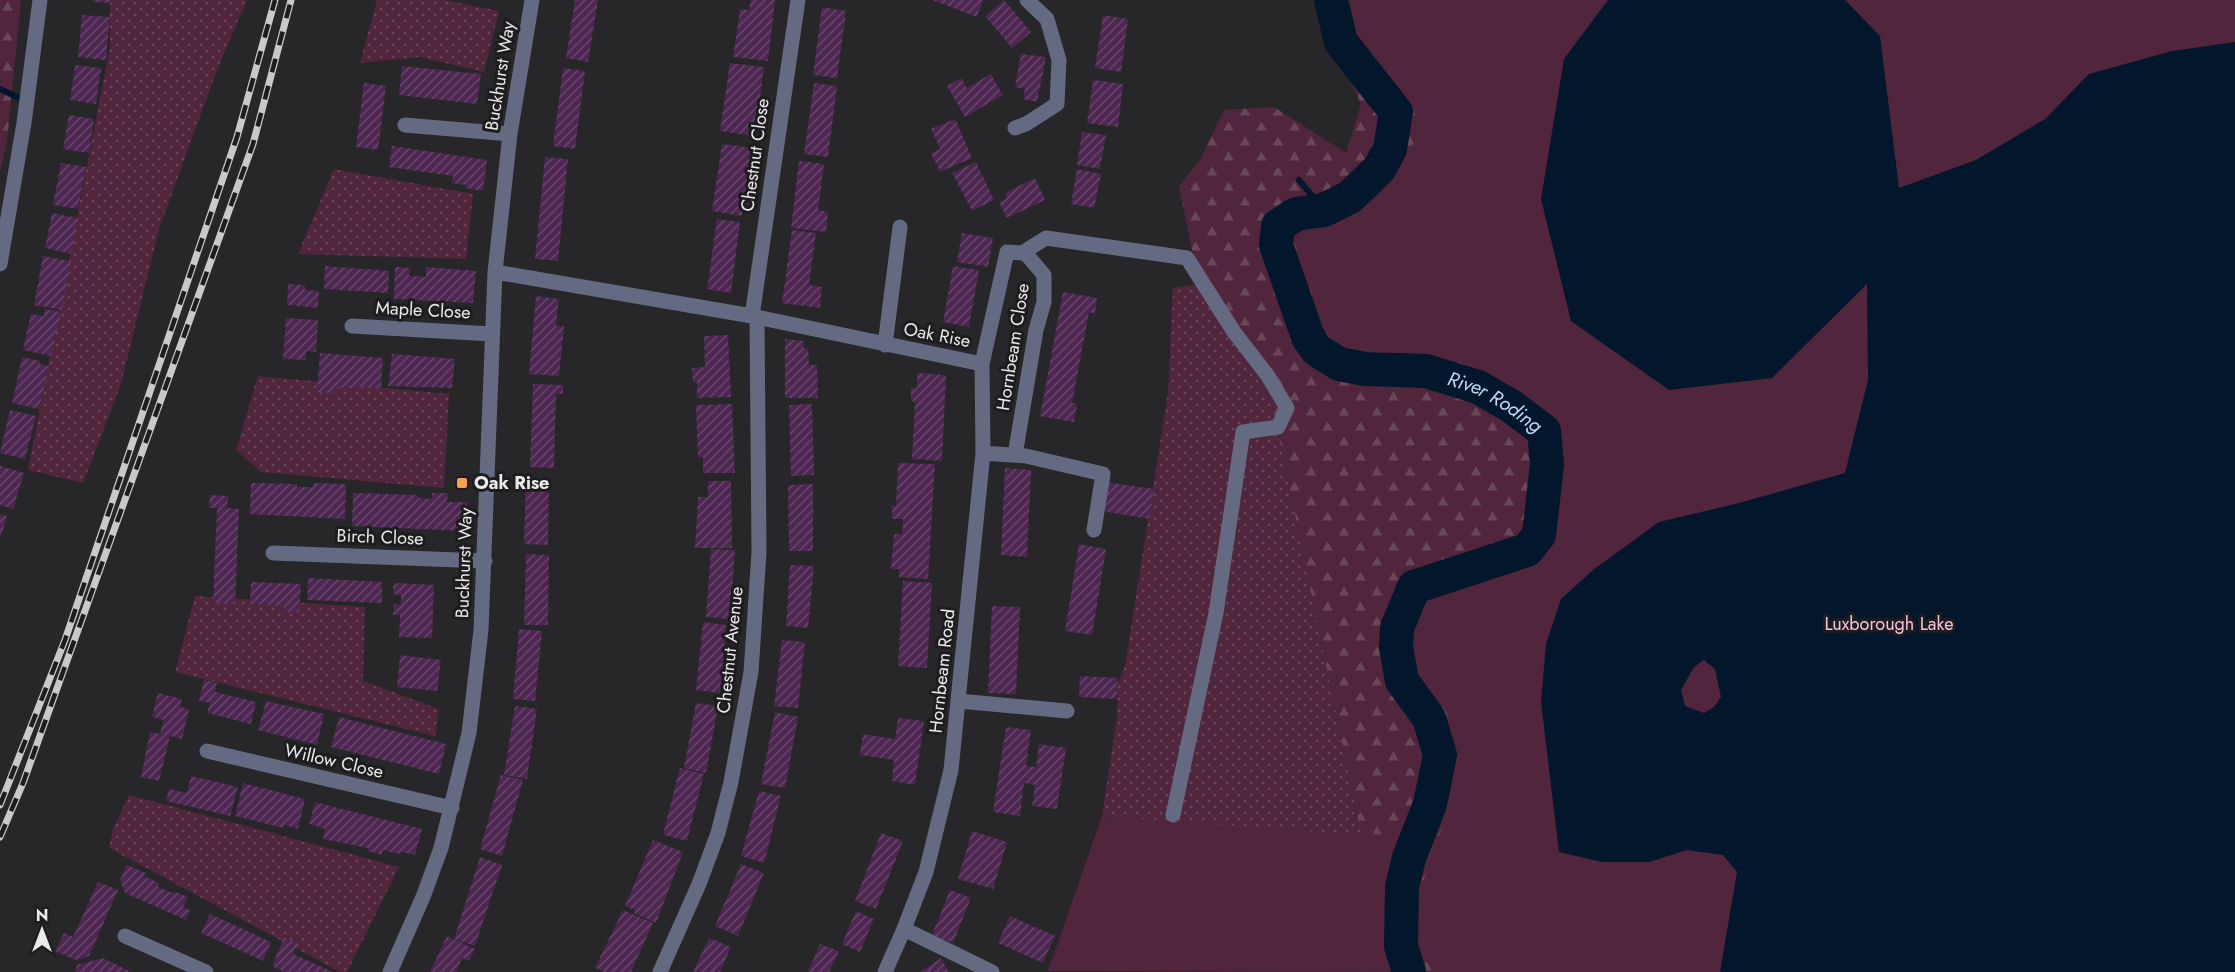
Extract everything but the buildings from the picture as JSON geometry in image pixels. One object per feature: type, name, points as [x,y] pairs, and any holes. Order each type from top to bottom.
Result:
[{"type":"street","points":[[0,264],[24,123],[40,0]]},
{"type":"street","name":"Buckhurst Way","points":[[390,972],[423,897],[452,808],[469,733],[476,687],[485,561],[495,272],[510,134],[532,0]]},
{"type":"street","name":"Chestnut Close","points":[[754,317],[798,0]]},
{"type":"street","points":[[1015,128],[1026,124],[1058,104],[1059,60],[1047,19],[1027,0]]},
{"type":"street","points":[[405,125],[510,134]]},
{"type":"street","points":[[885,345],[900,226]]},
{"type":"street","points":[[1027,250],[1046,238],[1187,258],[1234,332],[1268,376],[1287,408],[1278,427],[1243,432],[1216,613],[1173,815]]},
{"type":"street","name":"Hornbeam Close","points":[[982,364],[1007,252],[1027,250],[1027,255],[1044,275],[1044,302],[1036,330],[1015,455]]},
{"type":"street","name":"Oak Rise","points":[[495,272],[754,317],[982,364]]},
{"type":"street","name":"Chestnut Avenue","points":[[660,972],[699,884],[718,833],[731,782],[751,672],[759,552],[754,317]]},
{"type":"street","name":"Maple Close","points":[[352,326],[492,334]]},
{"type":"street","name":"Hornbeam Road","points":[[885,972],[926,872],[951,770],[983,453],[982,364]]},
{"type":"street","points":[[983,453],[1015,455],[1103,474],[1094,530]]},
{"type":"street","name":"Birch Close","points":[[273,553],[485,561]]},
{"type":"street","points":[[959,701],[1066,711]]},
{"type":"street","name":"Willow Close","points":[[207,751],[452,808]]},
{"type":"street","points":[[904,929],[992,972]]},
{"type":"street","points":[[125,936],[206,972]]},
{"type":"green space","points":[[0,0],[21,0],[7,141],[0,172]]},
{"type":"green space","points":[[110,0],[247,0],[217,70],[159,229],[121,384],[83,483],[28,470],[110,47]]},
{"type":"green space","points":[[377,0],[444,0],[499,11],[484,72],[420,57],[360,63]]},
{"type":"green space","points":[[1329,0],[1608,0],[1720,972],[1399,972],[1397,969],[1403,836],[1361,835],[1272,404],[1199,284],[1179,186],[1200,160],[1224,110],[1274,107],[1346,153],[1361,104],[1317,9]]},
{"type":"green space","name":"Luxborough Lake","points":[[1350,0],[2235,0],[2235,972],[1441,972],[1423,952],[1416,901],[1444,823],[1458,768],[1452,716],[1417,664],[1416,622],[1424,599],[1526,563],[1547,552],[1556,522],[1561,492],[1561,446],[1559,430],[1502,380],[1471,359],[1379,352],[1360,353],[1347,350],[1332,341],[1323,326],[1293,239],[1310,226],[1340,221],[1409,165],[1418,118],[1413,93],[1353,35]]},
{"type":"green space","points":[[334,169],[473,194],[466,259],[298,254]]},
{"type":"green space","points":[[1199,284],[1272,404],[1361,835],[1102,816],[1117,717],[1118,684],[1125,666],[1168,393],[1173,288]]},
{"type":"green space","points":[[258,376],[449,394],[444,488],[261,472],[236,450]]},
{"type":"green space","points":[[195,596],[365,607],[363,681],[439,709],[435,736],[175,672]]},
{"type":"green space","points":[[129,795],[399,867],[347,972],[340,972],[109,848],[113,829]]},
{"type":"green space","points":[[1102,816],[1404,836],[1399,972],[1048,971]]},
{"type":"water","name":"Luxborough Lake","points":[[1608,0],[1845,0],[1880,36],[1899,188],[1976,160],[2045,119],[2089,74],[2172,51],[2235,42],[2235,972],[1720,972],[1737,872],[1723,855],[1687,850],[1649,862],[1602,862],[1559,852],[1541,702],[1546,644],[1561,599],[1593,570],[1659,522],[1739,503],[1845,473],[1868,380],[1867,284],[1772,378],[1669,390],[1571,321],[1541,199],[1564,59]],"holes":[[[1704,660],[1715,669],[1721,697],[1714,707],[1704,713],[1685,706],[1681,690],[1694,667]]]},
{"type":"waterway","name":"River Roding","points":[[1331,0],[1341,42],[1396,112],[1390,149],[1379,169],[1350,197],[1324,210],[1296,214],[1278,226],[1276,245],[1308,337],[1317,350],[1339,364],[1365,369],[1426,371],[1478,387],[1511,406],[1544,431],[1547,464],[1539,535],[1527,550],[1414,587],[1397,628],[1396,647],[1402,681],[1429,718],[1440,755],[1430,804],[1409,858],[1402,887],[1401,946],[1409,972]]},
{"type":"waterway","points":[[0,89],[19,98]]},
{"type":"waterway","points":[[1299,180],[1324,210]]},
{"type":"railway","points":[[0,805],[65,640],[237,137],[275,0]]},
{"type":"railway","points":[[0,837],[23,783],[253,144],[291,0]]},
{"type":"place","name":"Oak Rise","points":[[462,483]]}]
